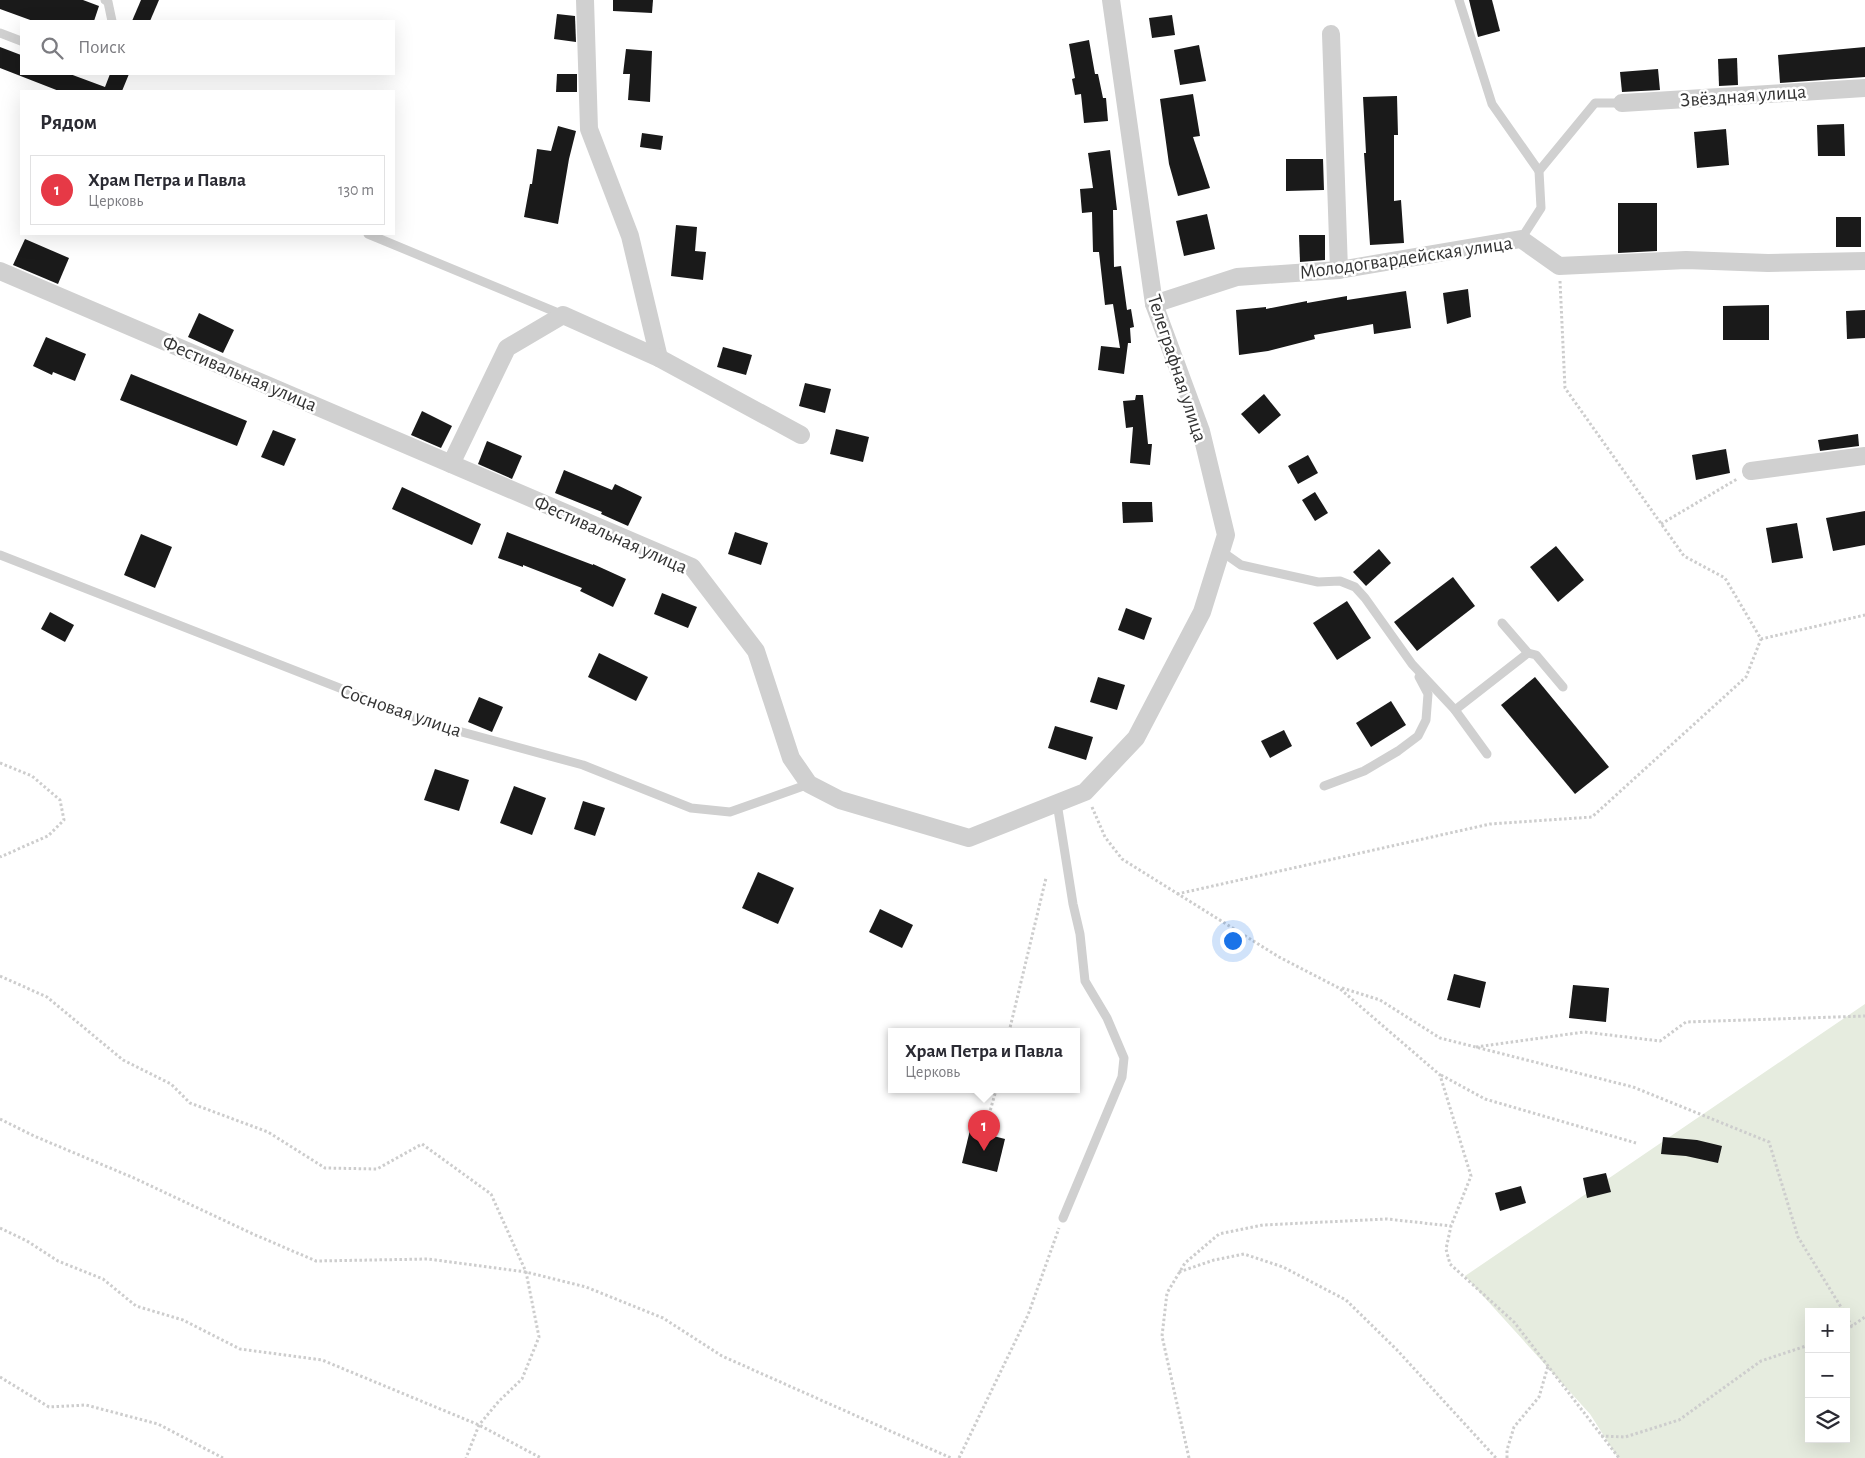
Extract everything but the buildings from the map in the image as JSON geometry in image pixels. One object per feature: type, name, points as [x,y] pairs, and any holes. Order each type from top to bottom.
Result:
[{"type":"street","points":[[585,0],[589,129],[630,236],[659,358]]},
{"type":"street","name":"Телеграфная улица","points":[[1111,0],[1154,304],[1201,431],[1226,534],[1202,612],[1160,693]]},
{"type":"street","points":[[1331,34],[1339,270]]},
{"type":"street","name":"Звёздная улица","points":[[1622,103],[1865,88]]},
{"type":"street","name":"Молодогвардейская улица","points":[[1154,304],[1237,278],[1339,270],[1521,239],[1559,266]]},
{"type":"street","points":[[1559,266],[1686,260],[1768,263],[1865,261]]},
{"type":"street","name":"Фестивальная улица","points":[[0,271],[692,567],[756,651],[791,758],[810,784],[840,800],[969,838],[1085,792],[1136,738],[1160,693]]},
{"type":"street","points":[[451,464],[507,348],[563,315],[659,358],[801,435]]},
{"type":"street","points":[[1751,471],[1865,456]]},
{"type":"lane","points":[[105,0],[108,2],[112,20]]},
{"type":"lane","points":[[1459,0],[1492,104],[1539,171],[1541,208],[1521,239]]},
{"type":"lane","points":[[0,33],[20,42]]},
{"type":"lane","points":[[1539,171],[1595,103],[1622,103]]},
{"type":"lane","points":[[370,235],[563,315]]},
{"type":"lane","points":[[1221,551],[1241,565],[1318,582],[1340,581],[1354,587],[1365,598],[1412,664],[1454,710],[1486,754]]},
{"type":"lane","name":"Сосновая улица","points":[[0,556],[429,723],[583,765],[691,808],[730,812],[810,784]]},
{"type":"lane","points":[[1502,623],[1528,654],[1536,655],[1562,686]]},
{"type":"lane","points":[[1454,710],[1528,654]]},
{"type":"lane","points":[[1324,786],[1364,771],[1418,736],[1426,720],[1428,694],[1412,664]]},
{"type":"lane","points":[[1057,804],[1080,934],[1085,981],[1107,1018],[1124,1058],[1122,1077],[1063,1218]]},
{"type":"path","points":[[1559,266],[1565,388],[1684,556],[1725,578],[1761,639]]},
{"type":"path","points":[[1661,524],[1751,471]]},
{"type":"path","points":[[1761,639],[1865,615]]},
{"type":"path","points":[[1177,894],[1490,824],[1592,817],[1746,677],[1761,639]]},
{"type":"path","points":[[0,763],[32,776],[60,800],[64,820],[48,836],[0,858]]},
{"type":"path","points":[[1085,792],[1105,837],[1122,859],[1279,957],[1339,988],[1380,1000],[1440,1038],[1632,1087],[1769,1142],[1798,1237],[1842,1308]]},
{"type":"path","points":[[1011,1028],[1046,878]]},
{"type":"path","points":[[0,976],[47,997],[123,1060],[171,1084],[190,1103],[268,1132],[325,1168],[377,1169],[422,1144],[491,1194],[526,1272],[539,1337],[522,1379],[479,1424],[466,1458]]},
{"type":"path","points":[[1339,988],[1440,1075],[1486,1099],[1636,1143]]},
{"type":"path","points":[[1473,1047],[1584,1032],[1660,1041],[1686,1022],[1865,1016]]},
{"type":"path","points":[[1440,1075],[1471,1176],[1451,1226],[1446,1249],[1450,1264],[1514,1322],[1600,1436],[1619,1458]]},
{"type":"path","points":[[990,1114],[995,1093]]},
{"type":"path","points":[[0,1118],[34,1136],[134,1178],[253,1234],[316,1261],[428,1259],[526,1272],[586,1287],[663,1318],[722,1356],[951,1458]]},
{"type":"path","points":[[959,1458],[1028,1316],[1063,1218]]},
{"type":"path","points":[[1189,1458],[1162,1336],[1167,1293],[1185,1263],[1219,1234],[1263,1225],[1387,1219],[1451,1226]]},
{"type":"path","points":[[0,1228],[27,1241],[58,1261],[104,1279],[136,1306],[184,1320],[240,1349],[322,1360],[479,1424],[541,1458]]},
{"type":"path","points":[[1179,1272],[1214,1260],[1244,1254],[1282,1267],[1346,1300],[1397,1350],[1496,1458]]},
{"type":"path","points":[[1850,1323],[1852,1326],[1865,1317]]},
{"type":"path","points":[[1600,1436],[1625,1437],[1679,1420],[1761,1361],[1805,1346]]},
{"type":"path","points":[[1507,1458],[1507,1450],[1514,1427],[1539,1397],[1548,1366]]},
{"type":"path","points":[[0,1377],[49,1407],[86,1405],[158,1424],[223,1458]]},
{"type":"shaded area","points":[[1865,1004],[1865,1458],[1618,1458],[1590,1414],[1465,1276]]},
{"type":"place","name":"Храм Петра и Павла","points":[[984,1151]]}]
